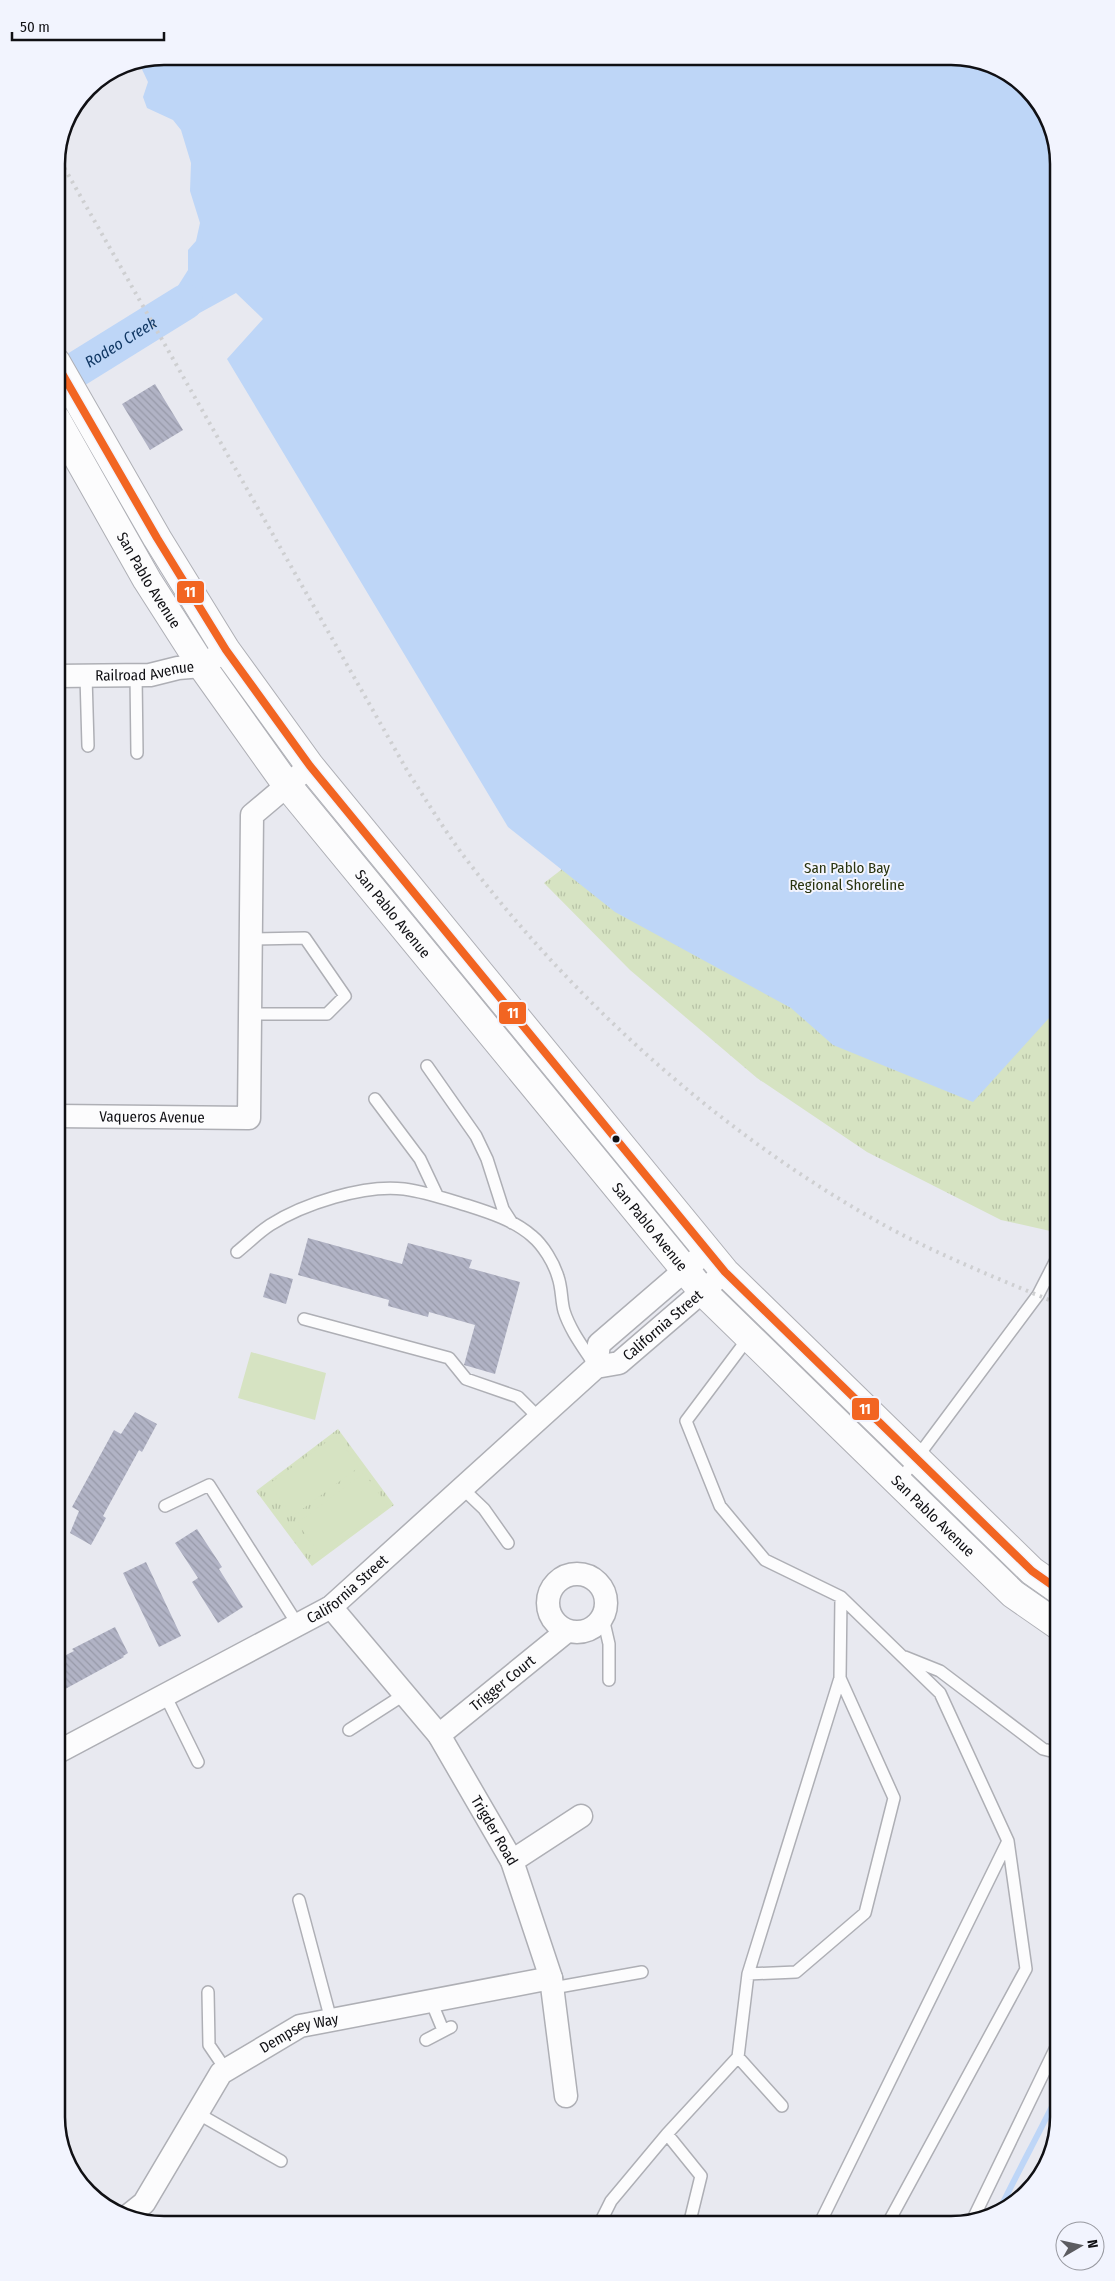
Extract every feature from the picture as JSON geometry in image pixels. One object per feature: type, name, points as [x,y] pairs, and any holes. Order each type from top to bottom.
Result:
[{"type":"main road","name":"San Pablo Avenue","points":[[65,378],[157,538],[226,650],[310,766],[725,1272],[1032,1571],[1050,1584]]},
{"type":"main road","name":"San Pablo Avenue","points":[[65,435],[130,551],[202,666],[286,784],[703,1292],[1013,1594],[1050,1620]]},
{"type":"street","name":"Railroad Avenue","points":[[65,676],[150,675],[178,668],[202,666],[226,650]]},
{"type":"street","points":[[250,1014],[252,815],[286,784],[310,766]]},
{"type":"street","name":"Vaqueros Avenue","points":[[65,1116],[249,1118],[250,1014]]},
{"type":"street","name":"California Street","points":[[596,1367],[600,1344],[707,1251]]},
{"type":"street","name":"California Street","points":[[65,1748],[331,1607],[596,1367],[618,1363],[725,1272]]},
{"type":"street","points":[[571,1575],[589,1576],[603,1589],[606,1604],[603,1618],[587,1631],[577,1633],[568,1631],[553,1619],[548,1601],[555,1584],[571,1575]]},
{"type":"street","name":"Trigder Road","points":[[331,1607],[439,1735],[512,1861],[552,1983],[566,2096]]},
{"type":"street","name":"Trigger Court","points":[[439,1735],[568,1631]]},
{"type":"street","points":[[512,1861],[581,1816]]},
{"type":"street","name":"Dempsey Way","points":[[133,2211],[144,2202],[221,2072],[300,2026],[431,2001],[552,1983]]},
{"type":"lane","points":[[136,675],[137,753]]},
{"type":"lane","points":[[86,676],[88,746]]},
{"type":"lane","points":[[250,1014],[327,1014],[345,996],[305,938],[251,939]]},
{"type":"lane","points":[[427,1066],[476,1136],[487,1159],[503,1209],[512,1223]]},
{"type":"lane","points":[[375,1099],[420,1159],[437,1195]]},
{"type":"lane","points":[[237,1252],[269,1226],[292,1213],[347,1195],[368,1190],[403,1189],[437,1195],[488,1212],[512,1223],[532,1236],[551,1260],[558,1277],[564,1310],[596,1367]]},
{"type":"lane","points":[[898,1483],[1038,1296],[1050,1272]]},
{"type":"lane","points":[[304,1319],[449,1358],[466,1379],[518,1397],[540,1418]]},
{"type":"lane","points":[[750,1336],[686,1420],[720,1506],[766,1560],[841,1597],[940,1693],[1008,1841],[1026,1969],[892,2216]]},
{"type":"lane","points":[[165,1506],[209,1485],[298,1625]]},
{"type":"lane","points":[[462,1488],[484,1509],[508,1543]]},
{"type":"lane","points":[[604,2216],[611,2201],[667,2134],[738,2057],[748,1974],[840,1678],[841,1597]]},
{"type":"lane","points":[[603,1618],[610,1644],[609,1680]]},
{"type":"lane","points":[[901,1656],[940,1671],[1043,1748],[1050,1751]]},
{"type":"lane","points":[[748,1974],[796,1972],[865,1913],[894,1798],[840,1678]]},
{"type":"lane","points":[[348,1730],[405,1694]]},
{"type":"lane","points":[[164,1695],[198,1762]]},
{"type":"lane","points":[[823,2216],[1008,1841]]},
{"type":"lane","points":[[299,1900],[331,2020]]},
{"type":"lane","points":[[552,1983],[642,1972]]},
{"type":"lane","points":[[208,1992],[209,2044],[226,2070]]},
{"type":"lane","points":[[426,2040],[447,2028],[431,2001]]},
{"type":"lane","points":[[738,2057],[782,2106]]},
{"type":"lane","points":[[976,2213],[1050,2060]]},
{"type":"lane","points":[[197,2113],[281,2161]]},
{"type":"lane","points":[[667,2134],[701,2176],[691,2216]]},
{"type":"green space","name":"San Pablo Bay Regional Shoreline","points":[[955,65],[983,70],[995,75],[1016,89],[1037,114],[1047,138],[1050,157],[1050,1231],[1001,1220],[867,1152],[757,1078],[630,970],[544,883],[561,870]]},
{"type":"green space","points":[[251,1352],[326,1373],[315,1420],[238,1398]]},
{"type":"green space","points":[[338,1429],[394,1505],[312,1566],[256,1491]]},
{"type":"green space","points":[[336,1435],[359,1467],[293,1516],[269,1484]]},
{"type":"green space","points":[[364,1473],[388,1506],[321,1555],[297,1523]]},
{"type":"water","points":[[157,65],[958,65],[983,70],[995,75],[1016,89],[1030,104],[1043,126],[1050,157],[1050,1017],[973,1102],[833,1045],[791,1008],[615,912],[508,827],[227,359],[263,319],[236,293],[194,316],[176,289],[188,270],[188,250],[196,241],[200,223],[190,191],[191,163],[181,130],[173,120],[147,108],[143,97],[148,82],[141,67]]},
{"type":"building","points":[[155,384],[183,430],[150,450],[122,404]]},
{"type":"building","points":[[308,1238],[402,1264],[408,1243],[472,1260],[469,1268],[520,1282],[495,1374],[464,1365],[475,1325],[429,1312],[428,1317],[388,1306],[389,1300],[298,1275]]},
{"type":"building","points":[[270,1273],[293,1279],[286,1304],[263,1297]]},
{"type":"building","points":[[135,1412],[157,1424],[142,1452],[139,1450],[103,1516],[106,1518],[91,1545],[70,1533],[79,1511],[72,1507],[114,1430],[121,1434]]},
{"type":"building","points":[[197,1529],[222,1567],[219,1569],[243,1607],[218,1623],[192,1582],[198,1578],[175,1543]]},
{"type":"building","points":[[146,1562],[181,1636],[159,1647],[123,1573]]},
{"type":"building","points":[[115,1627],[128,1653],[65,1689],[65,1656],[74,1651],[72,1649]]},
{"type":"waterway","name":"Rodeo Creek","points":[[65,376],[185,302]]},
{"type":"waterway","points":[[1004,2201],[1050,2110]]},
{"type":"railway","points":[[65,169],[408,772],[463,855],[505,908],[597,1008],[700,1100],[754,1142],[810,1181],[891,1229],[962,1263],[1050,1300]]},
{"type":"transit line","name":"11","points":[[65,379],[157,538],[226,650],[310,766],[725,1272],[1032,1571],[1050,1584]]}]
